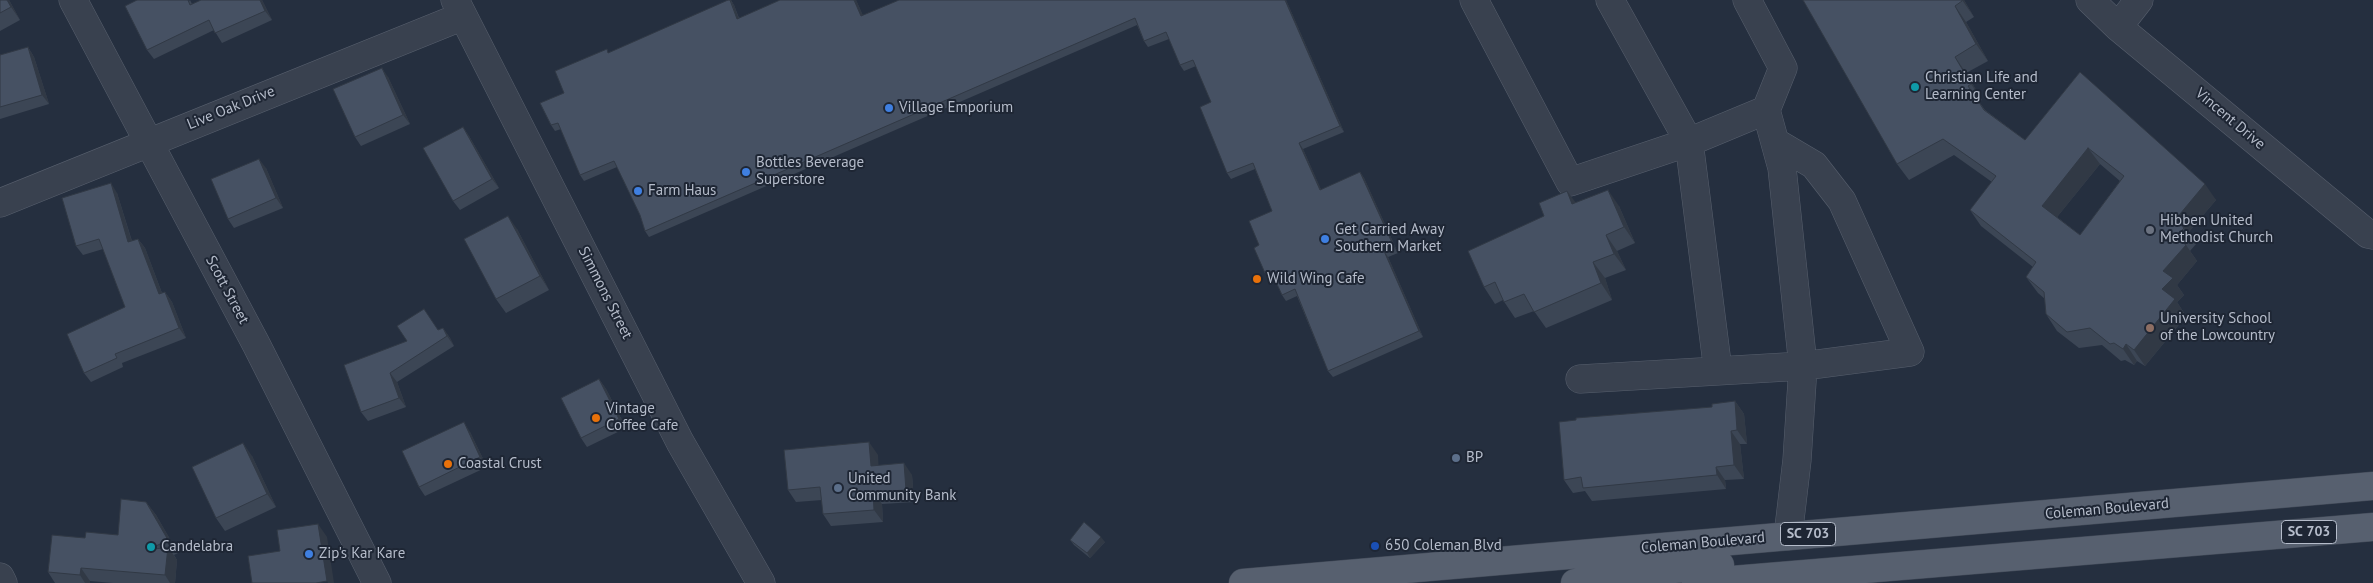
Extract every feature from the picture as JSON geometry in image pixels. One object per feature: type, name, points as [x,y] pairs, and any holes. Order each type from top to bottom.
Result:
[{"type":"main road","name":"Coleman Boulevard","points":[[1243,583],[2373,486]]},
{"type":"main road","points":[[2246,537],[2300,520],[2373,512]]},
{"type":"main road","name":"SC 703","points":[[1696,583],[2373,527]]},
{"type":"main road","points":[[1575,583],[1608,575],[1764,561],[1788,536]]},
{"type":"street","name":"Scott Street","points":[[73,0],[256,344],[377,583]]},
{"type":"street","points":[[1474,0],[1570,182],[1689,142],[1766,110]]},
{"type":"street","points":[[1610,0],[1689,142],[1718,371]]},
{"type":"street","points":[[1747,0],[1784,68],[1766,110],[1782,168],[1803,366],[1797,460],[1788,536]]},
{"type":"street","name":"Vincent Drive","points":[[2090,0],[2118,27],[2368,234],[2373,235]]},
{"type":"street","points":[[2118,27],[2139,0]]},
{"type":"street","name":"Live Oak Drive","points":[[0,203],[459,8]]},
{"type":"street","name":"Simmons Street","points":[[459,8],[680,442],[761,583]]},
{"type":"street","points":[[1580,379],[1803,366],[1910,352],[1842,201],[1814,164],[1775,142]]},
{"type":"street","points":[[0,577],[3,583]]},
{"type":"building","points":[[0,0],[7,0],[11,7],[0,13]]},
{"type":"building","points":[[137,0],[188,0],[190,5],[201,0],[260,0],[265,11],[215,33],[209,20],[147,50],[125,6]]},
{"type":"building","points":[[730,0],[737,19],[780,0],[854,0],[861,16],[899,0],[1285,0],[1340,126],[1299,143],[1320,190],[1360,172],[1394,247],[1384,251],[1419,331],[1328,371],[1295,289],[1282,295],[1271,271],[1265,273],[1254,248],[1259,245],[1249,221],[1272,211],[1253,163],[1227,173],[1200,107],[1211,102],[1193,60],[1180,65],[1166,32],[1144,41],[1135,18],[645,231],[640,215],[614,161],[580,175],[558,123],[551,125],[540,103],[564,93],[555,71],[607,49],[608,53]]},
{"type":"building","points":[[1803,0],[1962,0],[1955,6],[1976,44],[1955,57],[1971,84],[1968,86],[1984,110],[2025,140],[2080,72],[2205,184],[2175,220],[2184,228],[2176,237],[2186,245],[2163,271],[2173,278],[2162,289],[2175,299],[2134,350],[2126,344],[2123,349],[2114,343],[2110,344],[2090,328],[2067,332],[2046,314],[2044,292],[2026,277],[2036,262],[1970,210],[1996,176],[1943,139],[1897,164]],"holes":[[[2088,148],[2124,176],[2080,235],[2042,206]]]},
{"type":"building","points":[[28,47],[42,95],[0,107],[0,55]]},
{"type":"building","points":[[382,68],[403,115],[355,137],[333,89]]},
{"type":"building","points":[[463,127],[492,179],[453,201],[423,148]]},
{"type":"building","points":[[259,159],[276,198],[228,219],[211,179]]},
{"type":"building","points":[[111,183],[128,242],[138,239],[159,294],[165,292],[179,328],[115,354],[117,358],[84,373],[67,334],[125,307],[99,239],[76,246],[62,198]]},
{"type":"building","points":[[1608,190],[1624,227],[1606,235],[1614,254],[1593,262],[1601,283],[1534,312],[1524,294],[1504,302],[1495,282],[1484,287],[1468,251],[1544,216],[1539,203],[1567,191],[1572,204]]},
{"type":"building","points":[[508,216],[540,276],[496,299],[464,239]]},
{"type":"building","points":[[424,309],[438,330],[443,328],[447,336],[390,373],[399,398],[361,412],[344,365],[407,341],[397,326]]},
{"type":"building","name":"Vintage Coffee Cafe","points":[[599,379],[619,419],[581,438],[561,398]]},
{"type":"building","points":[[1735,401],[1737,430],[1731,431],[1734,465],[1716,467],[1717,475],[1583,488],[1581,477],[1564,480],[1559,422],[1576,420],[1576,418],[1712,407],[1712,404]]},
{"type":"building","name":"Coastal Crust","points":[[464,422],[480,457],[419,487],[402,451]]},
{"type":"building","name":"United Community Bank","points":[[869,442],[871,466],[904,463],[906,490],[873,492],[874,510],[823,514],[820,487],[788,490],[784,450]]},
{"type":"building","points":[[243,443],[267,494],[216,518],[192,467]]},
{"type":"building","name":"Candelabra","points":[[121,499],[146,502],[168,540],[148,550],[168,547],[165,575],[81,568],[80,575],[48,572],[52,535],[85,538],[86,532],[118,535]]},
{"type":"building","points":[[1084,522],[1101,537],[1087,553],[1070,540]]},
{"type":"building","points":[[318,524],[327,581],[316,583],[252,583],[248,556],[280,551],[277,530]]},
{"type":"place","name":"Christian Life and Learning Center","points":[[1915,87]]},
{"type":"place","name":"Village Emporium","points":[[889,108]]},
{"type":"place","name":"Bottles Beverage Superstore","points":[[746,172]]},
{"type":"place","name":"Farm Haus","points":[[638,191]]},
{"type":"place","name":"Hibben United Methodist Church","points":[[2150,230]]},
{"type":"place","name":"Get Carried Away Southern Market","points":[[1325,239]]},
{"type":"place","name":"Wild Wing Cafe","points":[[1257,279]]},
{"type":"place","name":"University School of the Lowcountry","points":[[2150,328]]},
{"type":"place","name":"Vintage Coffee Cafe","points":[[596,418]]},
{"type":"place","name":"BP","points":[[1456,458]]},
{"type":"place","name":"Coastal Crust","points":[[448,464]]},
{"type":"place","name":"United Community Bank","points":[[838,488]]},
{"type":"place","name":"650 Coleman Blvd","points":[[1375,546]]},
{"type":"place","name":"Candelabra","points":[[151,547]]},
{"type":"place","name":"Zip's Kar Kare","points":[[309,554]]}]
